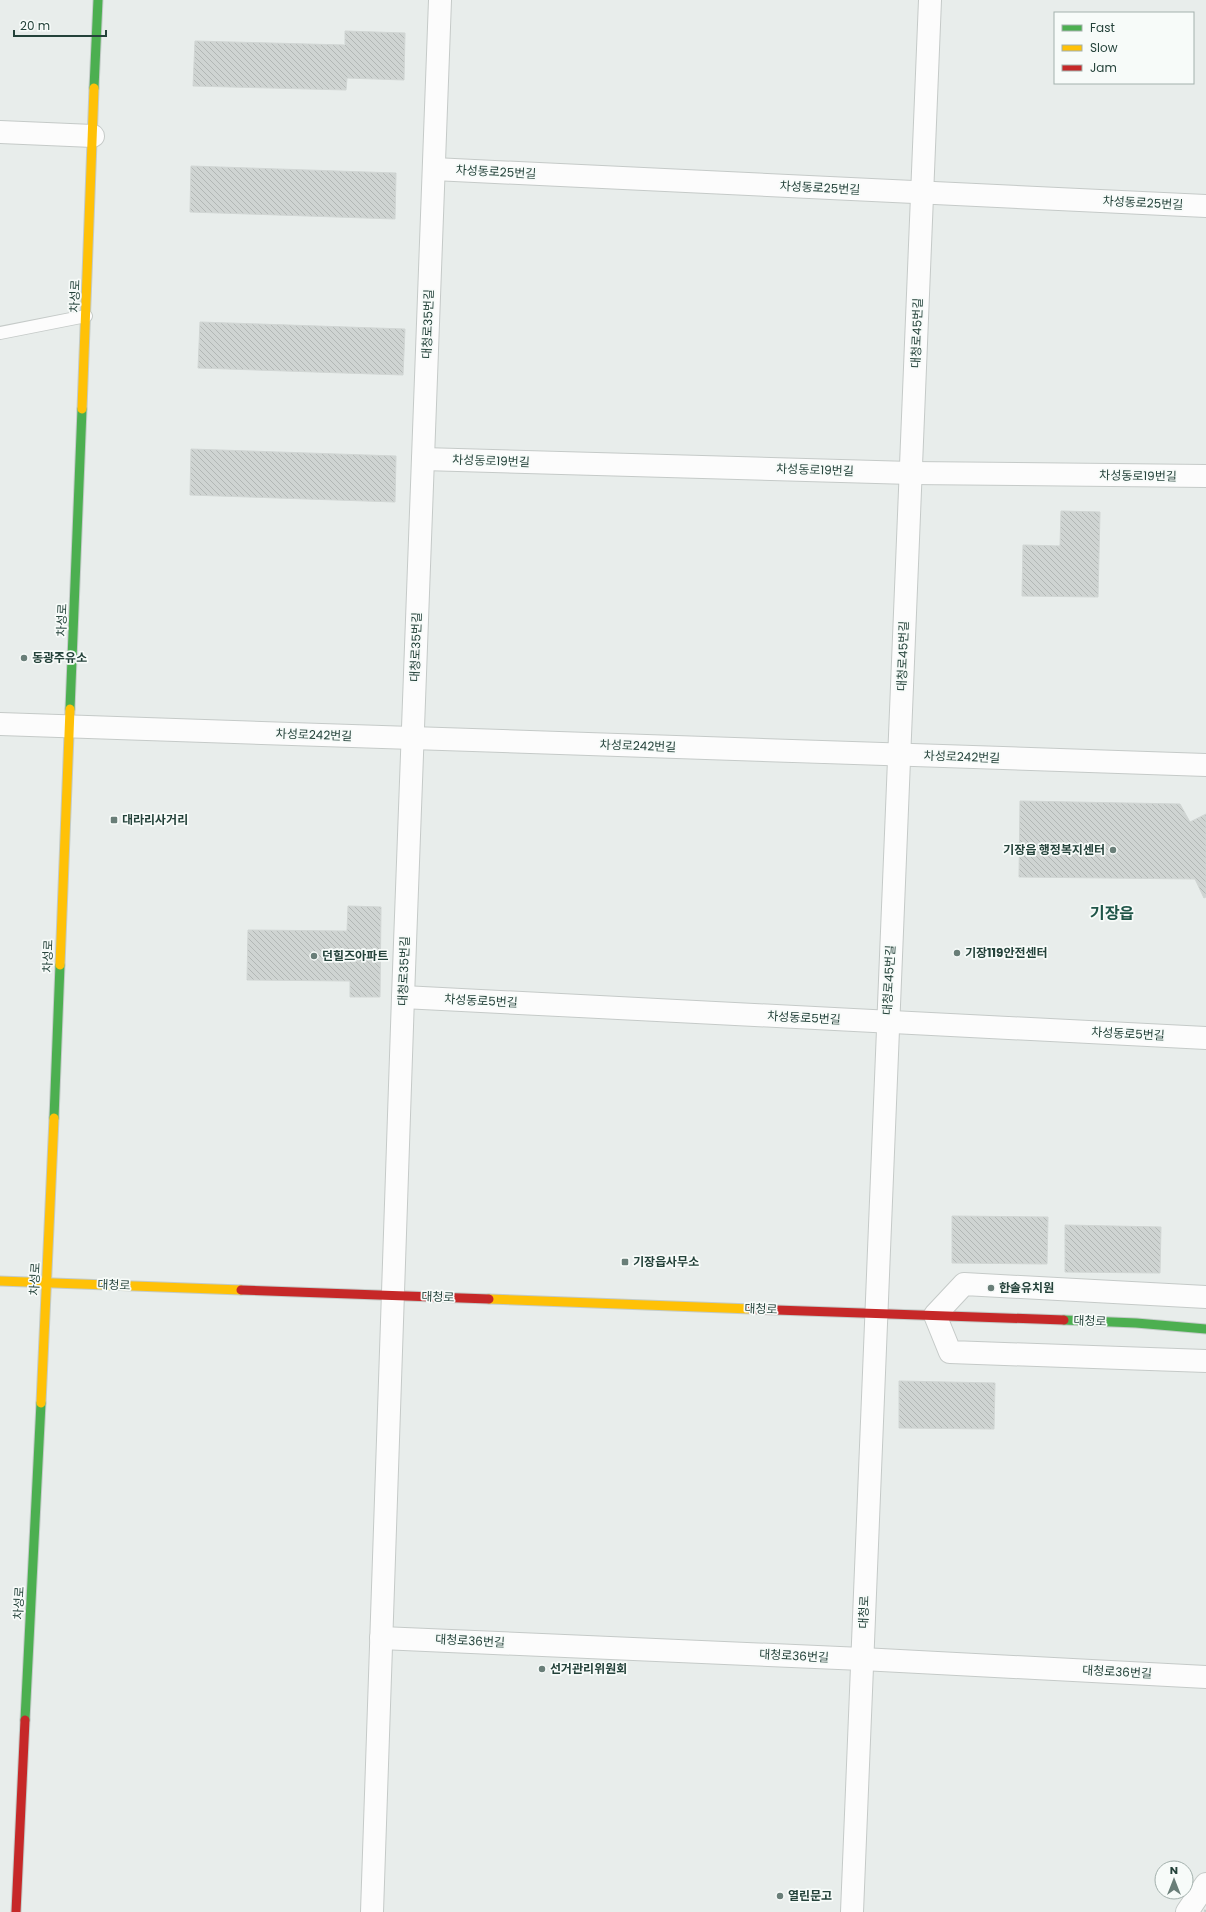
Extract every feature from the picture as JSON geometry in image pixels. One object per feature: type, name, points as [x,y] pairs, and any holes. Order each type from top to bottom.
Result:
[{"type":"main road","name":"차성로","points":[[16,1912],[47,1282],[98,0]]},
{"type":"main road","name":"대청로","points":[[0,1281],[935,1315],[1136,1323],[1206,1329]]},
{"type":"street","name":"대청로35번길","points":[[393,1295],[440,0]]},
{"type":"street","name":"대청로45번길","points":[[875,1313],[930,0]]},
{"type":"street","points":[[0,132],[93,136]]},
{"type":"street","name":"차성동로25번길","points":[[434,169],[1206,206]]},
{"type":"street","name":"차성동로19번길","points":[[423,459],[911,473],[1206,476]]},
{"type":"street","name":"차성로242번길","points":[[0,724],[1206,765]]},
{"type":"street","name":"차성동로5번길","points":[[403,997],[1206,1038]]},
{"type":"street","points":[[1206,1297],[964,1284],[935,1315],[950,1352],[1206,1361]]},
{"type":"street","points":[[372,1912],[393,1295]]},
{"type":"street","name":"대청로","points":[[852,1912],[875,1313]]},
{"type":"street","name":"대청로36번길","points":[[382,1638],[862,1659],[1206,1677]]},
{"type":"street","points":[[1188,1912],[1206,1884]]},
{"type":"lane","points":[[0,333],[86,316]]},
{"type":"building","points":[[345,31],[405,33],[404,80],[347,78],[346,90],[193,86],[195,41],[345,45]]},
{"type":"building","points":[[191,166],[396,173],[395,219],[190,212]]},
{"type":"building","points":[[200,322],[405,329],[403,375],[198,368]]},
{"type":"building","points":[[191,449],[396,456],[395,502],[190,495]]},
{"type":"building","points":[[1061,511],[1100,512],[1098,597],[1022,596],[1023,545],[1060,546]]},
{"type":"building","name":"기장읍 행정복지센터","points":[[1020,801],[1180,804],[1190,822],[1206,814],[1206,897],[1204,898],[1195,879],[1019,877]]},
{"type":"building","name":"던힐즈아파트","points":[[348,906],[381,907],[380,997],[350,997],[350,981],[247,980],[248,930],[347,931]]},
{"type":"building","points":[[952,1216],[1048,1217],[1047,1264],[952,1263]]},
{"type":"building","points":[[1065,1225],[1161,1227],[1160,1273],[1065,1272]]},
{"type":"building","points":[[899,1381],[995,1383],[994,1429],[899,1428]]},
{"type":"traffic: fast","points":[[94,88],[98,0]]},
{"type":"traffic: fast","points":[[70,709],[82,409]]},
{"type":"traffic: fast","points":[[54,1118],[60,965]]},
{"type":"traffic: fast","points":[[1064,1320],[1136,1323],[1206,1329]]},
{"type":"traffic: fast","points":[[25,1720],[41,1403]]},
{"type":"traffic: slow","points":[[82,409],[94,88]]},
{"type":"traffic: slow","points":[[60,965],[70,709]]},
{"type":"traffic: slow","points":[[41,1403],[54,1118]]},
{"type":"traffic: slow","points":[[0,1281],[241,1290]]},
{"type":"traffic: slow","points":[[489,1299],[751,1309]]},
{"type":"traffic: jam","points":[[241,1290],[489,1299]]},
{"type":"traffic: jam","points":[[751,1309],[1064,1320]]},
{"type":"traffic: jam","points":[[16,1912],[25,1720]]},
{"type":"place","name":"동광주유소","points":[[24,658]]},
{"type":"place","name":"대라리사거리","points":[[114,820]]},
{"type":"place","name":"기장읍 행정복지센터","points":[[1113,850]]},
{"type":"place","name":"기장119안전센터","points":[[957,953]]},
{"type":"place","name":"던힐즈아파트","points":[[314,956]]},
{"type":"place","name":"기장읍사무소","points":[[625,1262]]},
{"type":"place","name":"한솔유치원","points":[[991,1288]]},
{"type":"place","name":"선거관리위원회","points":[[542,1669]]},
{"type":"place","name":"열린문고","points":[[780,1896]]},
{"type":"district","name":"기장읍","points":[[1112,913]]}]
